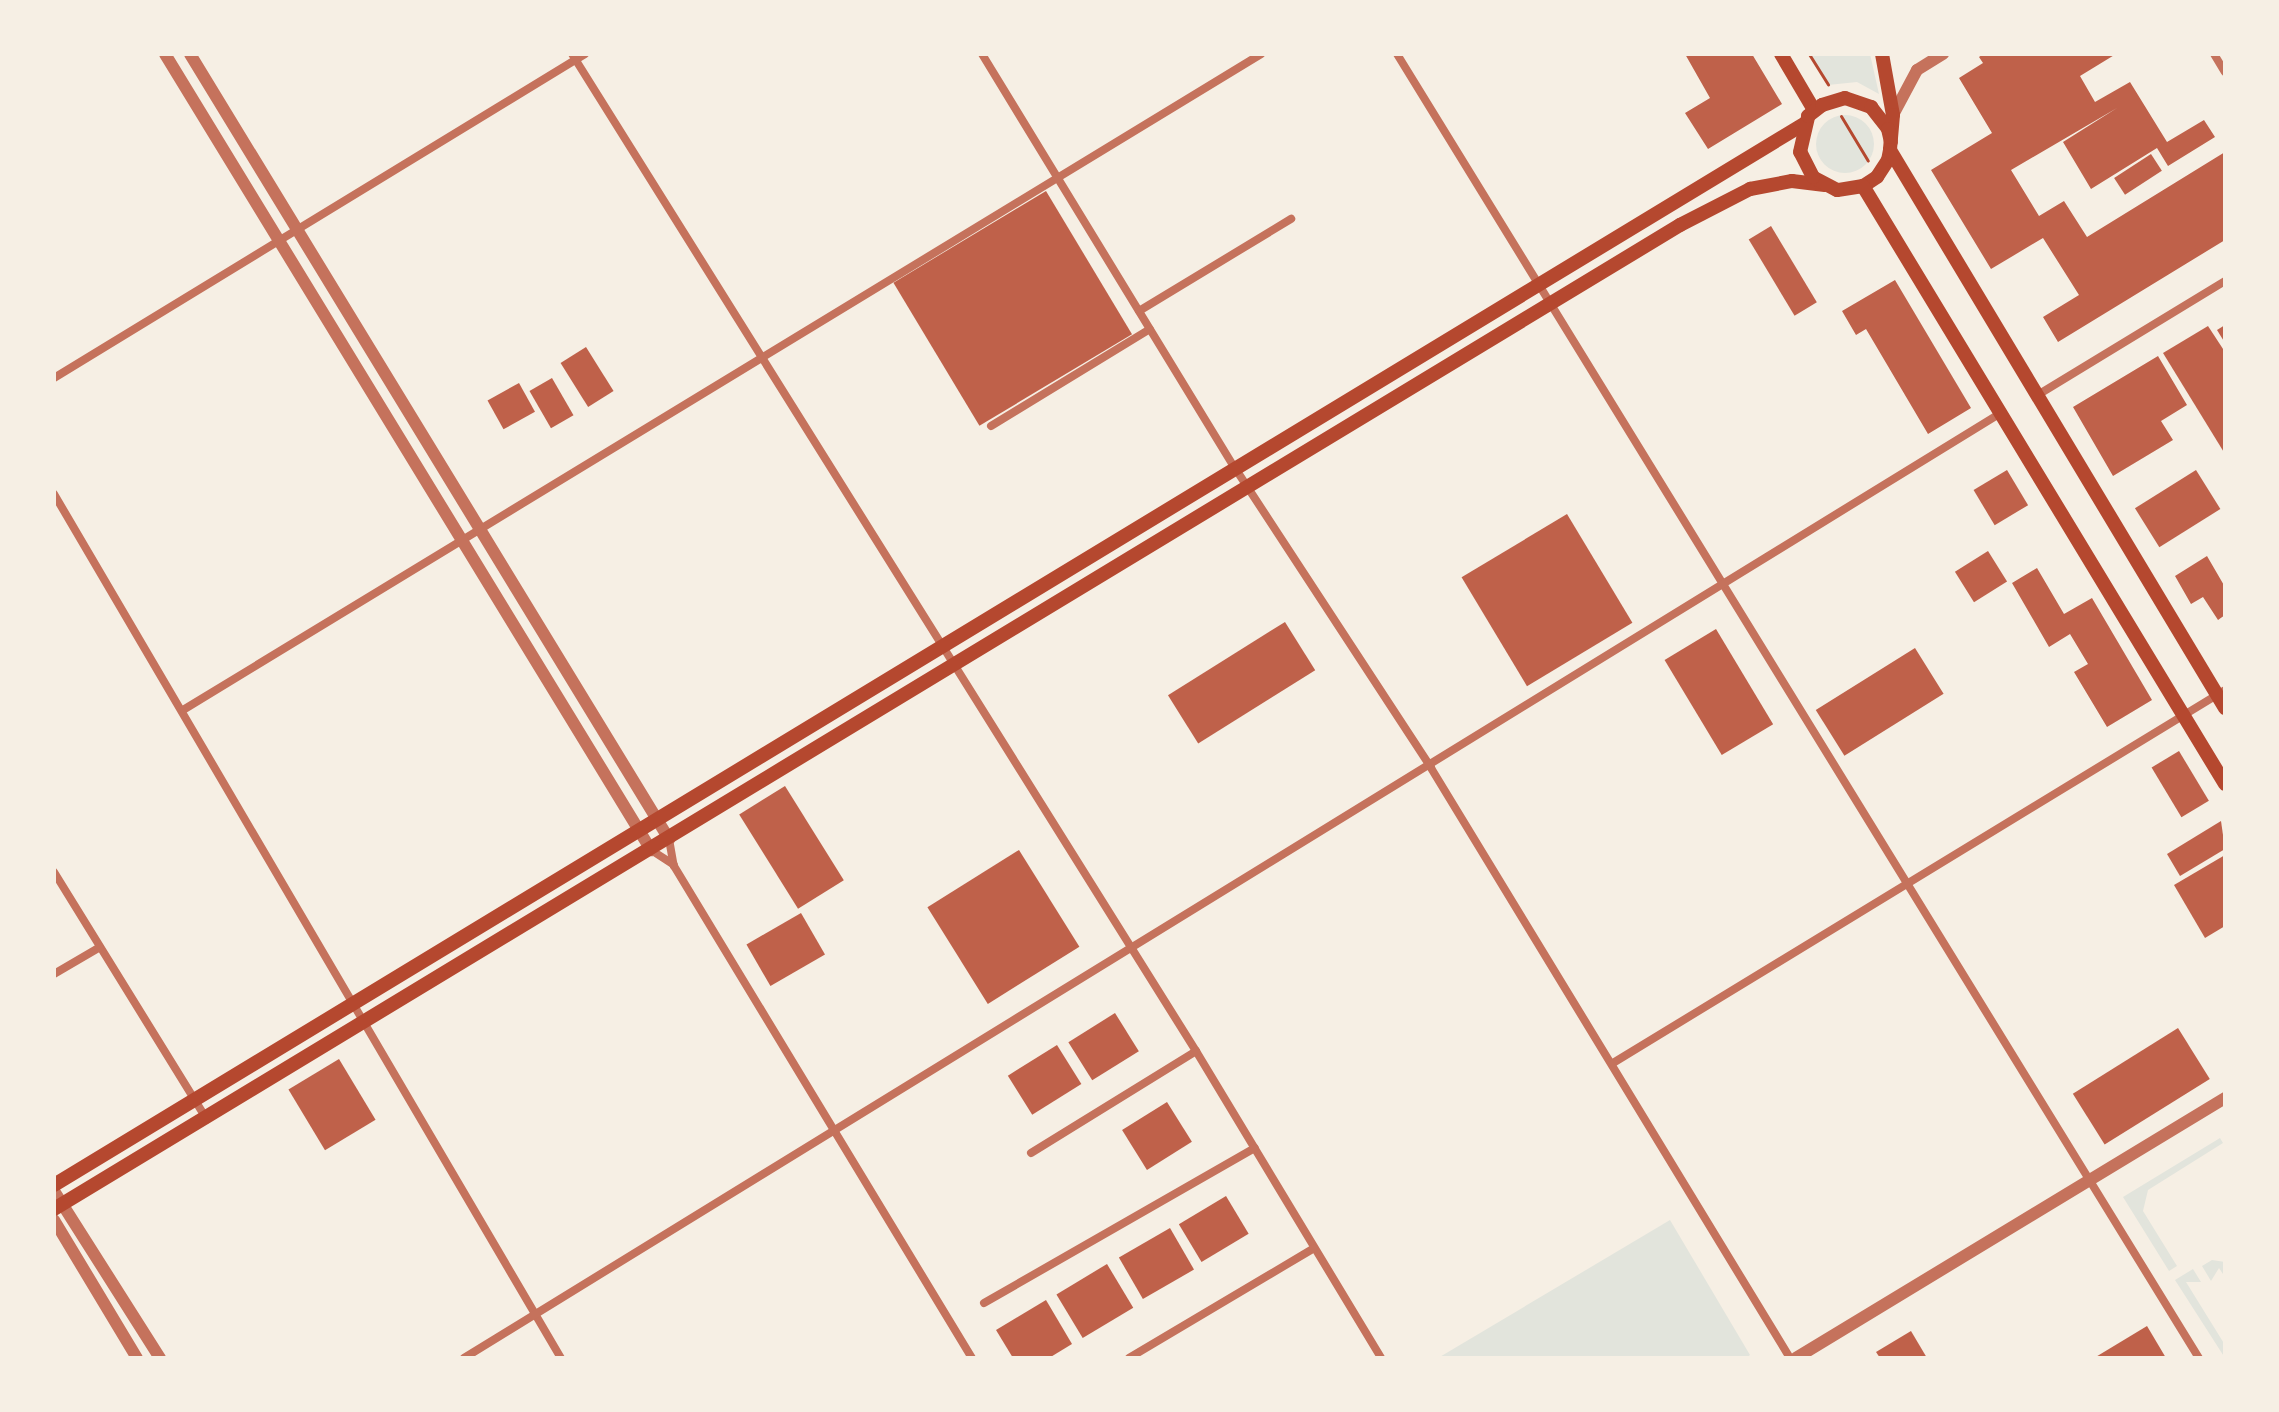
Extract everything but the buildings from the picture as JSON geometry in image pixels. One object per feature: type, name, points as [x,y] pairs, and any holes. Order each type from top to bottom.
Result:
[{"type":"main road","points":[[1781,54],[1814,110]]},
{"type":"main road","points":[[57,1201],[207,1120],[1247,485],[1750,189],[1792,181],[1825,186],[1863,186],[1877,177],[1890,146],[1893,115],[1882,54]]},
{"type":"main road","points":[[1825,186],[1804,165],[1800,138],[1804,124],[1814,110],[1831,101],[1845,98],[1871,107],[1888,129],[1890,146],[2036,396],[2222,698]]},
{"type":"main road","points":[[54,1185],[1804,124]]},
{"type":"main road","points":[[1863,186],[2225,784]]},
{"type":"street","points":[[165,54],[651,850],[674,866]]},
{"type":"street","points":[[190,54],[295,231],[669,839],[674,866],[972,1358]]},
{"type":"street","points":[[54,378],[574,57],[585,54]]},
{"type":"street","points":[[982,54],[1235,468],[1431,768],[1793,1358],[2225,1098]]},
{"type":"street","points":[[183,710],[1261,54]]},
{"type":"street","points":[[1397,54],[1720,586],[2091,1179],[2199,1358]]},
{"type":"street","points":[[1893,115],[1917,70],[1943,54]]},
{"type":"street","points":[[2214,54],[2225,72]]},
{"type":"street","points":[[574,57],[1196,1051],[1381,1358]]},
{"type":"street","points":[[1139,311],[1291,219]]},
{"type":"street","points":[[2036,396],[2225,281]]},
{"type":"street","points":[[991,426],[1150,329]]},
{"type":"street","points":[[464,1358],[1431,768],[1999,414]]},
{"type":"street","points":[[54,494],[183,710],[362,1027],[561,1358]]},
{"type":"street","points":[[1613,1063],[2183,715],[2222,698]]},
{"type":"street","points":[[54,872],[207,1120]]},
{"type":"street","points":[[54,974],[100,947]]},
{"type":"street","points":[[1031,1153],[1196,1051]]},
{"type":"street","points":[[984,1303],[1255,1148]]},
{"type":"street","points":[[54,1220],[137,1358],[156,1352],[57,1201]]},
{"type":"street","points":[[1129,1358],[1314,1248]]},
{"type":"path","points":[[1809,54],[1831,101],[1877,177]]},
{"type":"shaded area","points":[[1809,54],[1870,54],[1879,94],[1857,82],[1828,85]]},
{"type":"shaded area","points":[[1845,115],[1865,124],[1874,144],[1865,164],[1845,173],[1825,164],[1816,144],[1825,124]]},
{"type":"shaded area","points":[[2220,1138],[2223,1143],[2148,1190],[2143,1211],[2177,1266],[2169,1271],[2123,1197]]},
{"type":"shaded area","points":[[1670,1220],[1750,1355],[1746,1358],[1438,1358]]},
{"type":"shaded area","points":[[2212,1260],[2225,1262],[2225,1277],[2219,1268],[2211,1281],[2202,1266]]},
{"type":"shaded area","points":[[2193,1269],[2201,1282],[2186,1282],[2225,1345],[2225,1358],[2175,1280]]}]
